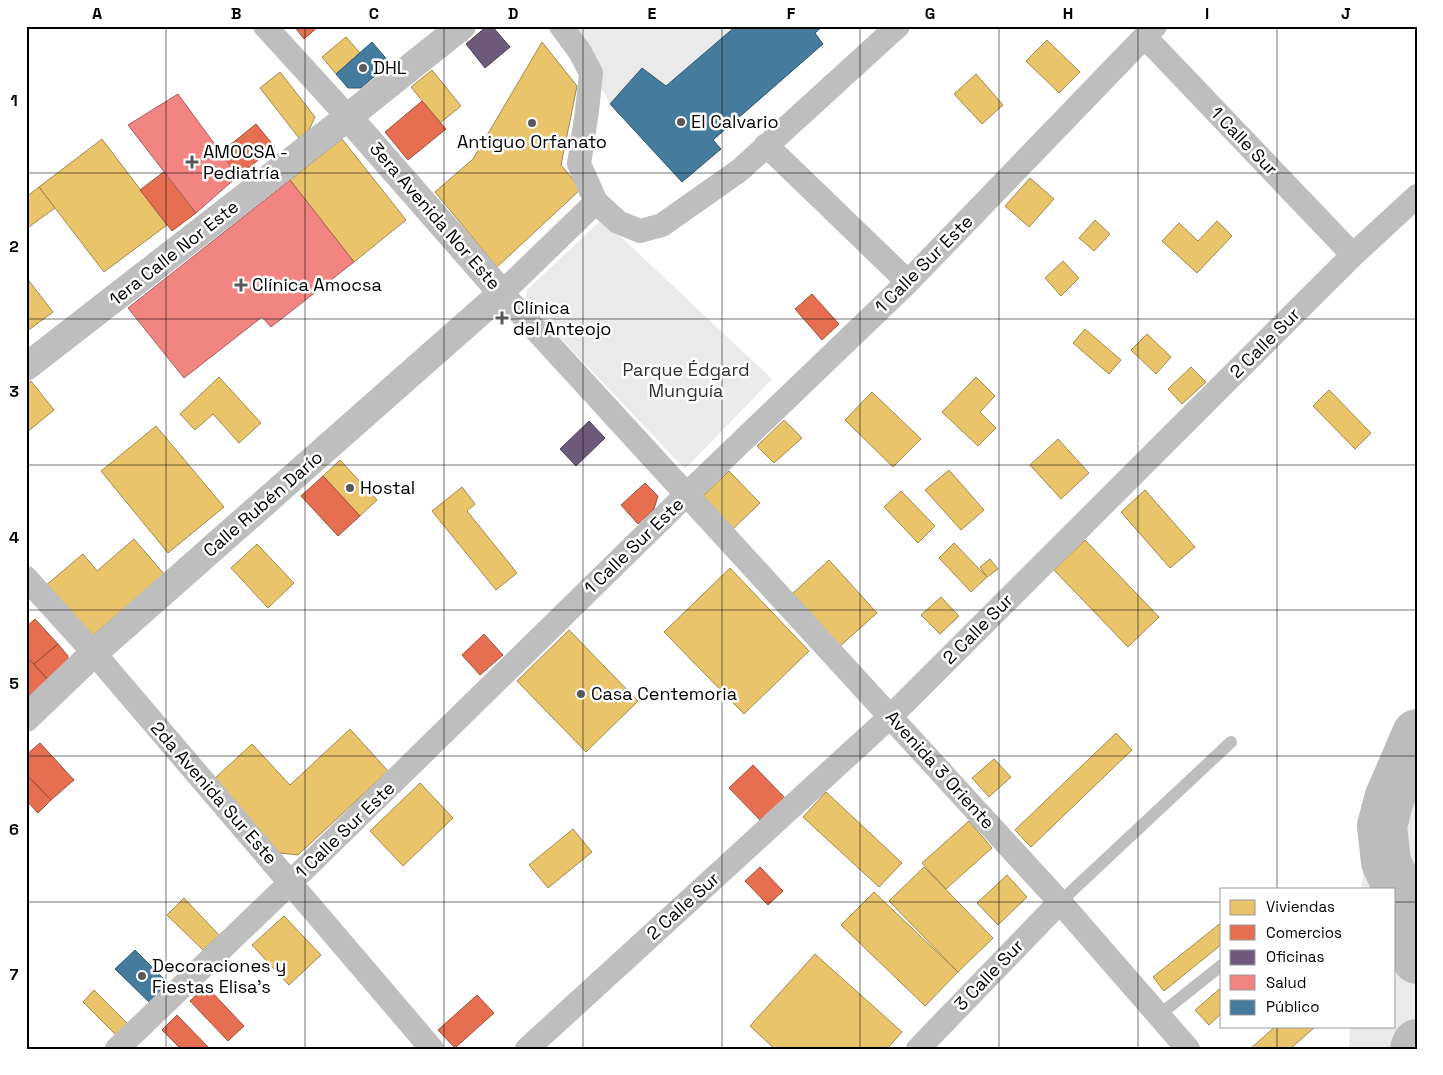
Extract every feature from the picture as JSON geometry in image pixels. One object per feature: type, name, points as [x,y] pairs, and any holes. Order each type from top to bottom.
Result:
[{"type":"street","name":"3era Avenida Nor Este","points":[[265,26],[348,117],[502,293],[687,494]]},
{"type":"street","name":"1era Calle Nor Este","points":[[26,367],[462,26]]},
{"type":"street","points":[[561,26],[580,52],[591,73],[579,164],[596,202],[618,222],[640,231],[662,225],[740,170],[898,26]]},
{"type":"street","name":"1 Calle Sur","points":[[1150,32],[1353,255]]},
{"type":"street","name":"1 Calle Sur Este","points":[[116,1049],[291,882],[687,494],[908,282],[1150,32]]},
{"type":"street","points":[[766,145],[908,282]]},
{"type":"street","name":"2 Calle Sur","points":[[527,1049],[891,716],[1353,255],[1417,196]]},
{"type":"street","points":[[502,293],[596,202]]},
{"type":"street","name":"Calle Rubén Darío","points":[[26,718],[94,652],[502,293]]},
{"type":"street","name":"Avenida 3 Oriente","points":[[687,494],[1060,902],[1188,1049]]},
{"type":"street","name":"2da Avenida Sur Este","points":[[26,578],[94,652],[432,1049]]},
{"type":"street","name":"3 Calle Sur","points":[[918,1049],[1060,902]]},
{"type":"lane","points":[[1060,902],[1231,742]]},
{"type":"lane","points":[[1159,1015],[1220,967]]},
{"type":"green space","points":[[567,26],[736,26],[666,86],[642,69],[610,104]]},
{"type":"green space","name":"Parque Édgard Munguía","points":[[602,219],[772,379],[685,469],[525,301],[527,290]]},
{"type":"green space","points":[[1417,731],[1417,1049],[1349,1049],[1350,1028],[1396,1028],[1396,888],[1361,888],[1380,769]]},
{"type":"building: Viviendas","points":[[346,37],[360,53],[336,74],[322,57]]},
{"type":"building: Viviendas","points":[[1047,40],[1080,72],[1059,93],[1026,61]]},
{"type":"building: Viviendas","name":"Antiguo Orfanato","points":[[542,42],[577,86],[561,165],[581,189],[497,267],[435,192],[473,159]]},
{"type":"building: Viviendas","points":[[432,70],[461,106],[440,123],[411,87]]},
{"type":"building: Viviendas","points":[[280,72],[315,117],[309,130],[299,138],[260,88]]},
{"type":"building: Viviendas","points":[[976,74],[1003,105],[982,124],[954,94]]},
{"type":"building: Viviendas","points":[[102,139],[167,225],[104,272],[39,187]]},
{"type":"building: Viviendas","points":[[342,139],[406,220],[354,262],[290,180]]},
{"type":"building: Viviendas","points":[[1030,178],[1054,199],[1029,227],[1005,206]]},
{"type":"building: Viviendas","points":[[39,187],[55,208],[26,229],[26,197]]},
{"type":"building: Viviendas","points":[[1095,220],[1110,234],[1094,251],[1079,238]]},
{"type":"building: Viviendas","points":[[1217,221],[1232,236],[1197,273],[1162,241],[1179,223],[1198,241]]},
{"type":"building: Viviendas","points":[[1063,261],[1079,278],[1061,296],[1045,278]]},
{"type":"building: Viviendas","points":[[26,277],[53,312],[26,332]]},
{"type":"building: Viviendas","points":[[1085,329],[1121,360],[1109,374],[1073,343]]},
{"type":"building: Viviendas","points":[[1147,334],[1171,357],[1156,374],[1131,350]]},
{"type":"building: Viviendas","points":[[1191,367],[1206,382],[1182,404],[1168,389]]},
{"type":"building: Viviendas","points":[[219,377],[261,423],[239,443],[213,414],[195,430],[180,414]]},
{"type":"building: Viviendas","points":[[976,377],[995,396],[980,412],[996,428],[978,446],[942,412]]},
{"type":"building: Viviendas","points":[[31,381],[54,410],[26,433],[26,385]]},
{"type":"building: Viviendas","points":[[1329,390],[1371,433],[1355,449],[1313,406]]},
{"type":"building: Viviendas","points":[[872,392],[921,439],[893,467],[845,420]]},
{"type":"building: Viviendas","points":[[784,420],[802,438],[774,463],[757,446]]},
{"type":"building: Viviendas","points":[[156,426],[224,507],[168,553],[101,471]]},
{"type":"building: Viviendas","points":[[1058,439],[1089,473],[1061,499],[1030,465]]},
{"type":"building: Viviendas","name":"Hostal","points":[[340,460],[377,500],[360,516],[323,476]]},
{"type":"building: Viviendas","points":[[949,470],[984,510],[961,530],[925,490]]},
{"type":"building: Viviendas","points":[[729,471],[760,503],[733,529],[702,497]]},
{"type":"building: Viviendas","points":[[462,487],[475,504],[467,511],[517,573],[496,590],[432,511]]},
{"type":"building: Viviendas","points":[[1145,490],[1195,547],[1170,568],[1121,512]]},
{"type":"building: Viviendas","points":[[901,491],[935,526],[918,543],[884,507]]},
{"type":"building: Viviendas","points":[[134,539],[164,574],[90,638],[45,586],[83,554],[97,571]]},
{"type":"building: Viviendas","points":[[1085,540],[1159,617],[1128,647],[1054,570]]},
{"type":"building: Viviendas","points":[[954,543],[987,577],[971,592],[939,558]]},
{"type":"building: Viviendas","points":[[257,544],[294,583],[268,608],[231,568]]},
{"type":"building: Viviendas","points":[[990,559],[998,569],[987,577],[980,567]]},
{"type":"building: Viviendas","points":[[829,560],[877,613],[838,648],[791,595]]},
{"type":"building: Viviendas","points":[[730,568],[809,651],[744,714],[664,632]]},
{"type":"building: Viviendas","points":[[941,597],[959,616],[940,634],[921,615]]},
{"type":"building: Viviendas","name":"Casa Centemoria","points":[[569,630],[638,701],[586,752],[517,681]]},
{"type":"building: Viviendas","points":[[350,729],[388,771],[298,855],[280,853],[213,780],[252,744],[290,785]]},
{"type":"building: Viviendas","points":[[1116,733],[1132,750],[1031,847],[1015,830]]},
{"type":"building: Viviendas","points":[[994,759],[1011,777],[989,797],[972,778]]},
{"type":"building: Viviendas","points":[[420,783],[453,818],[403,866],[370,831]]},
{"type":"building: Viviendas","points":[[826,792],[902,863],[879,887],[803,817]]},
{"type":"building: Viviendas","points":[[969,821],[992,848],[946,889],[922,863]]},
{"type":"building: Viviendas","points":[[573,829],[592,852],[548,888],[529,865]]},
{"type":"building: Viviendas","points":[[924,867],[993,938],[958,972],[889,901]]},
{"type":"building: Viviendas","points":[[1007,875],[1027,897],[998,925],[977,903]]},
{"type":"building: Viviendas","points":[[874,892],[958,972],[925,1006],[841,925]]},
{"type":"building: Viviendas","points":[[184,898],[219,935],[203,950],[167,915]]},
{"type":"building: Viviendas","points":[[284,916],[321,955],[289,985],[252,945]]},
{"type":"building: Viviendas","points":[[1220,924],[1220,946],[1164,991],[1153,977]]},
{"type":"building: Viviendas","points":[[815,954],[902,1032],[887,1049],[775,1049],[750,1026]]},
{"type":"building: Viviendas","points":[[1220,989],[1220,1015],[1209,1025],[1195,1010]]},
{"type":"building: Viviendas","points":[[94,990],[128,1024],[117,1036],[83,1002]]},
{"type":"building: Viviendas","points":[[1274,1028],[1314,1028],[1290,1049],[1250,1049]]},
{"type":"building: Comercios","points":[[294,26],[319,26],[304,39]]},
{"type":"building: Comercios","points":[[422,101],[446,129],[408,160],[385,132]]},
{"type":"building: Comercios","points":[[256,124],[275,147],[238,176],[220,153]]},
{"type":"building: Comercios","points":[[165,171],[196,213],[172,231],[140,190]]},
{"type":"building: Comercios","points":[[812,294],[839,324],[822,340],[795,309]]},
{"type":"building: Comercios","points":[[323,476],[360,516],[338,536],[301,496]]},
{"type":"building: Comercios","points":[[645,483],[658,496],[654,509],[638,524],[621,505]]},
{"type":"building: Comercios","points":[[35,619],[58,644],[34,664],[26,656],[26,627]]},
{"type":"building: Comercios","points":[[484,634],[503,655],[480,675],[462,655]]},
{"type":"building: Comercios","points":[[58,644],[68,656],[67,669],[52,684],[34,664]]},
{"type":"building: Comercios","points":[[26,656],[52,684],[26,708]]},
{"type":"building: Comercios","points":[[40,743],[74,780],[51,800],[26,774],[26,755]]},
{"type":"building: Comercios","points":[[753,765],[786,799],[762,822],[729,788]]},
{"type":"building: Comercios","points":[[26,774],[51,800],[38,813],[26,800]]},
{"type":"building: Comercios","points":[[760,867],[783,891],[768,905],[745,881]]},
{"type":"building: Comercios","points":[[206,986],[244,1026],[228,1041],[190,1001]]},
{"type":"building: Comercios","points":[[477,995],[494,1013],[455,1048],[438,1030]]},
{"type":"building: Comercios","points":[[177,1015],[210,1049],[181,1049],[162,1030]]},
{"type":"building: Oficinas","points":[[487,26],[492,26],[510,47],[485,68],[466,44]]},
{"type":"building: Oficinas","points":[[589,421],[605,438],[576,466],[560,449]]},
{"type":"building: Salud","name":"AMOCSA - Pediatría","points":[[178,94],[238,176],[196,213],[128,125]]},
{"type":"building: Salud","name":"Clínica Amocsa","points":[[290,180],[354,262],[271,327],[262,317],[184,378],[128,308]]},
{"type":"building: Público","name":"El Calvario","points":[[736,26],[823,26],[815,33],[823,44],[713,140],[721,149],[682,182],[610,104],[642,68],[666,86]]},
{"type":"building: Público","name":"DHL","points":[[372,42],[390,63],[361,88],[348,88],[336,74]]},
{"type":"building: Público","name":"Decoraciones y Fiestas Elisa's","points":[[135,950],[169,984],[150,1003],[115,969]]},
{"type":"waterway","points":[[1417,734],[1389,799],[1382,826],[1386,862],[1395,882],[1417,959]]},
{"type":"waterway","points":[[1415,1049],[1417,1044]]},
{"type":"place","name":"DHL","points":[[363,68]]},
{"type":"place","name":"El Calvario","points":[[681,122]]},
{"type":"place","name":"Antiguo Orfanato","points":[[532,123]]},
{"type":"place","name":"AMOCSA - Pediatría","points":[[192,162]]},
{"type":"place","name":"Clínica Amocsa","points":[[241,285]]},
{"type":"place","name":"Clínica del Anteojo","points":[[502,318]]},
{"type":"place","name":"Hostal","points":[[350,488]]},
{"type":"place","name":"Casa Centemoria","points":[[581,694]]},
{"type":"place","name":"Decoraciones y Fiestas Elisa's","points":[[142,976]]}]
